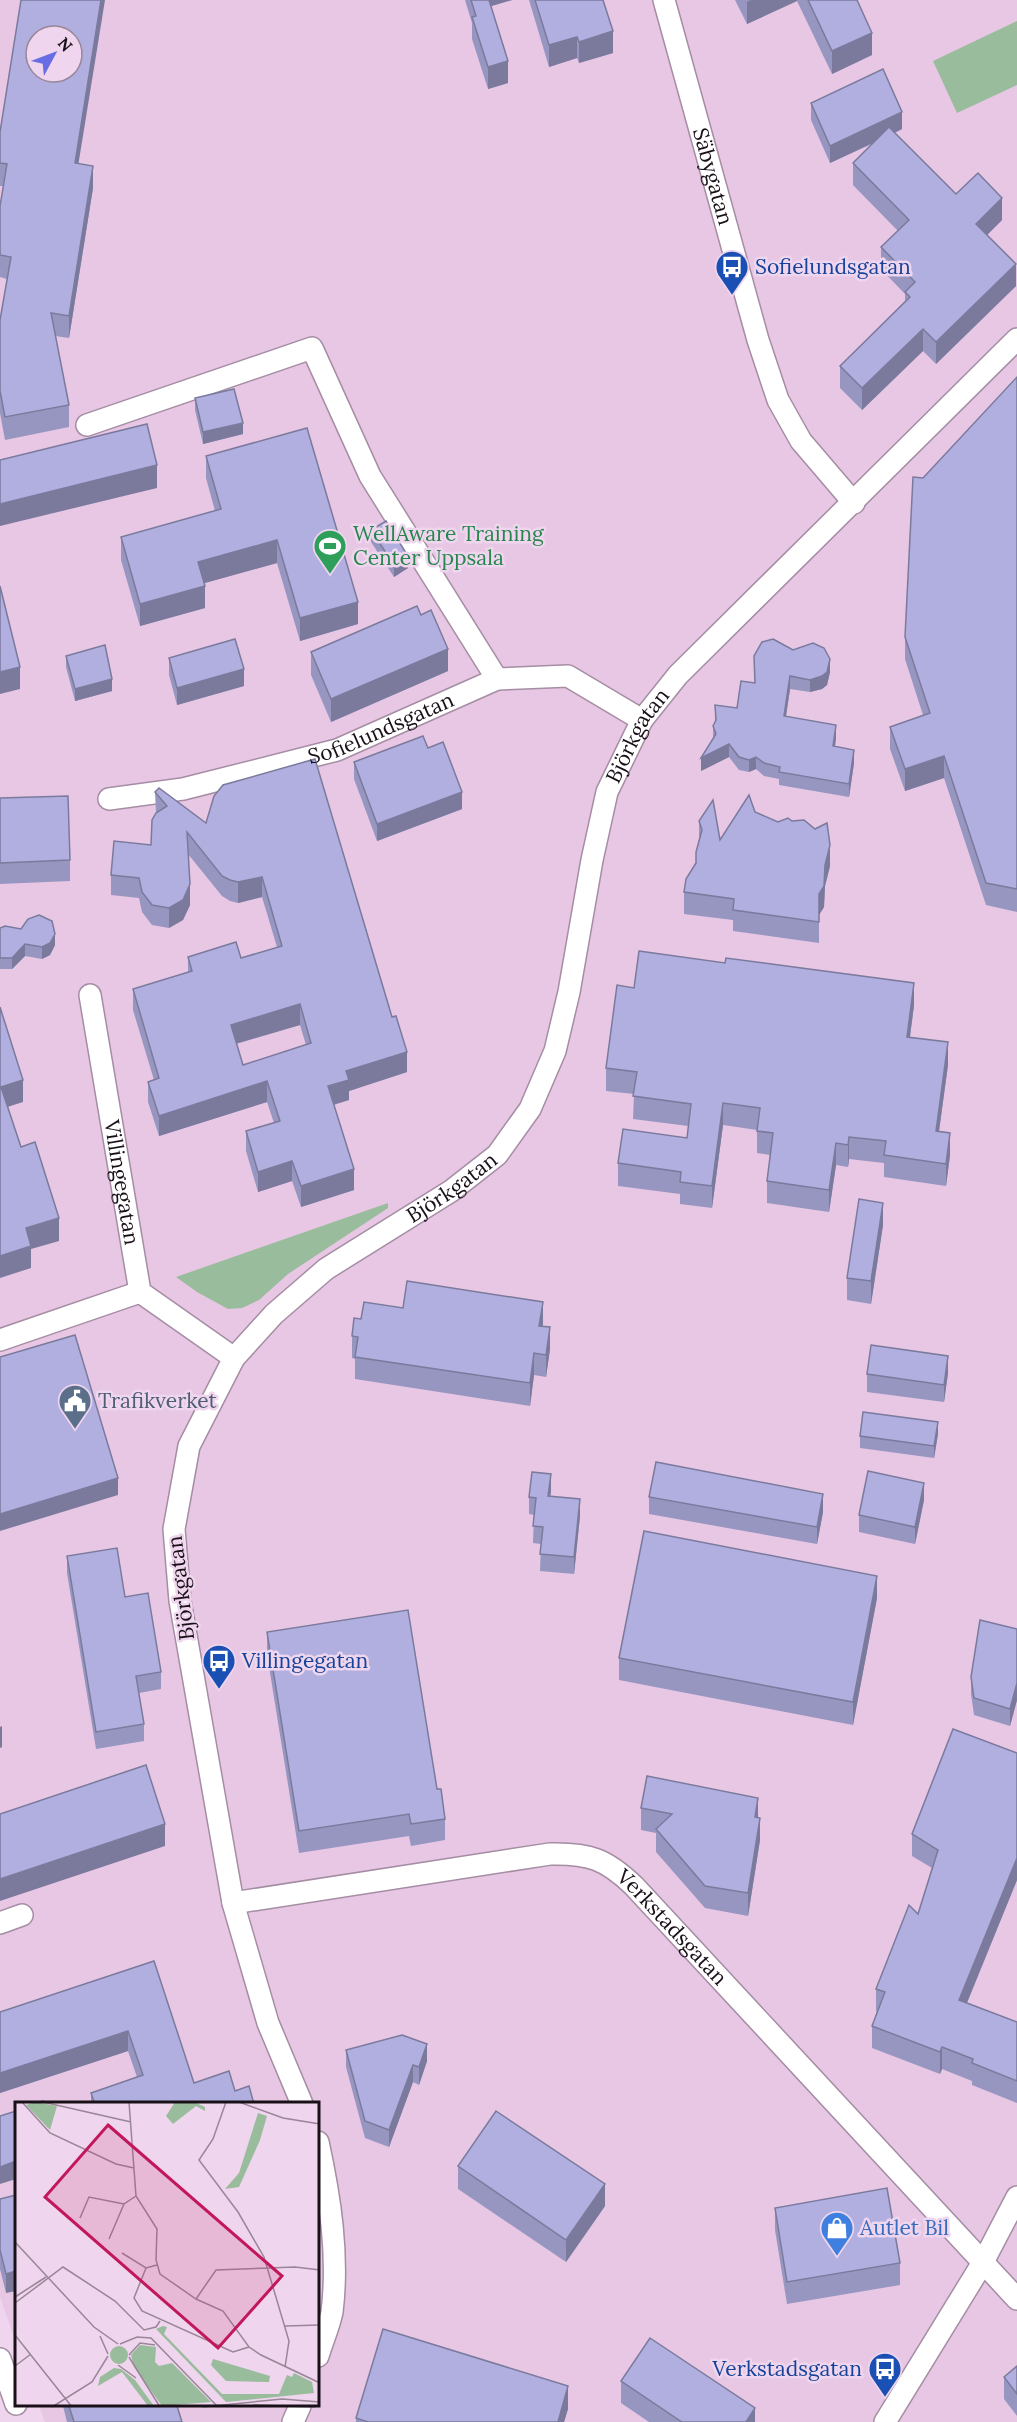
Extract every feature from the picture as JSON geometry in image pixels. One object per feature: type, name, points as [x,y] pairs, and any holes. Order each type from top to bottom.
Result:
[{"type":"street","name":"Säbygatan","points":[[664,0],[758,340],[778,400],[801,441],[854,503]]},
{"type":"street","name":"Björkgatan","points":[[301,2102],[268,2024],[233,1903],[180,1601],[174,1529],[189,1446],[234,1358],[274,1314],[326,1269],[452,1191],[497,1155],[530,1109],[555,1051],[569,992],[591,860],[607,792],[642,720],[678,675],[1017,339]]},
{"type":"street","points":[[87,424],[312,348],[370,476],[497,679]]},
{"type":"street","name":"Sofielundsgatan","points":[[109,799],[183,789],[337,750],[497,679],[568,676],[642,720]]},
{"type":"street","name":"Villingegatan","points":[[90,995],[140,1292]]},
{"type":"street","points":[[0,1340],[140,1292],[234,1358]]},
{"type":"street","name":"Verkstadsgatan","points":[[233,1903],[550,1854],[572,1853],[608,1863],[642,1894],[981,2264],[1017,2299]]},
{"type":"street","points":[[0,1923],[22,1915]]},
{"type":"street","points":[[320,2151],[332,2206],[333,2269],[332,2313],[320,2350]]},
{"type":"street","points":[[885,2422],[981,2264],[1017,2197]]},
{"type":"street","points":[[0,2358],[15,2399]]},
{"type":"street","points":[[18,2407],[23,2422]]},
{"type":"street","points":[[293,2422],[300,2407]]},
{"type":"shaded area","points":[[0,0],[1017,0],[1017,2422],[45,2422],[39,2407],[320,2407],[320,2102],[15,2102],[15,2340],[0,2297]]},
{"type":"green space","points":[[1017,21],[1017,85],[957,113],[933,61]]},
{"type":"green space","points":[[388,1203],[388,1208],[288,1274],[259,1300],[242,1308],[228,1309],[176,1277]]},
{"type":"building","points":[[21,0],[101,0],[75,163],[93,166],[69,316],[51,313],[69,405],[5,417],[0,391],[0,320],[11,257],[0,255],[0,206],[7,164],[0,163],[0,132]]},
{"type":"building","points":[[471,0],[489,0],[508,61],[488,67],[472,17],[476,16]]},
{"type":"building","points":[[535,0],[603,0],[613,31],[579,42],[577,37],[549,45]]},
{"type":"building","points":[[808,0],[857,0],[872,33],[832,51]]},
{"type":"building","points":[[883,69],[902,112],[830,146],[811,103]]},
{"type":"building","points":[[889,127],[956,194],[978,173],[1002,198],[976,224],[1016,264],[936,342],[923,329],[862,388],[840,366],[910,297],[905,292],[915,282],[881,247],[909,220],[853,163]]},
{"type":"building","points":[[1017,377],[1017,889],[986,883],[944,756],[905,769],[890,727],[930,713],[905,637],[913,477],[923,478]]},
{"type":"building","points":[[234,389],[243,423],[203,432],[195,398]]},
{"type":"building","points":[[147,424],[157,465],[0,504],[0,460]]},
{"type":"building","points":[[307,428],[358,602],[300,618],[277,540],[198,562],[205,586],[140,604],[121,537],[221,509],[206,456]]},
{"type":"building","points":[[386,521],[408,556],[394,565],[371,530]]},
{"type":"building","points":[[0,586],[20,667],[0,672]]},
{"type":"building","points":[[417,606],[421,615],[431,610],[448,649],[331,699],[311,652]]},
{"type":"building","points":[[235,639],[244,669],[177,688],[169,658]]},
{"type":"building","points":[[773,639],[793,650],[813,643],[824,648],[830,659],[827,672],[822,676],[810,680],[790,676],[784,716],[836,725],[833,746],[854,750],[849,784],[779,772],[780,767],[764,763],[756,757],[749,760],[739,757],[729,744],[701,758],[716,734],[713,726],[716,720],[715,705],[737,708],[741,681],[755,683],[754,656],[762,642]]},
{"type":"building","points":[[105,645],[112,679],[75,689],[66,656]]},
{"type":"building","points":[[423,736],[428,748],[443,742],[462,792],[377,824],[354,762]]},
{"type":"building","points":[[315,759],[392,1017],[396,1016],[407,1052],[346,1071],[349,1080],[328,1086],[354,1169],[301,1186],[292,1161],[258,1172],[246,1131],[280,1121],[267,1081],[159,1116],[148,1082],[159,1078],[133,989],[192,971],[188,957],[236,942],[241,958],[282,946],[262,877],[238,882],[222,876],[187,832],[190,884],[183,900],[169,908],[152,905],[142,892],[139,878],[111,875],[114,841],[151,845],[152,820],[156,813],[167,806],[155,792],[159,788],[206,823],[214,796],[223,785]],"holes":[[[300,1004],[311,1043],[243,1065],[231,1025]]]},
{"type":"building","points":[[749,795],[755,812],[778,822],[788,818],[792,821],[804,820],[815,829],[827,823],[830,845],[825,865],[824,886],[819,894],[819,922],[733,910],[734,899],[684,892],[686,879],[696,863],[696,852],[702,830],[699,821],[713,800],[720,840]]},
{"type":"building","points":[[68,796],[70,860],[0,863],[0,798]]},
{"type":"building","points":[[39,915],[52,921],[55,934],[50,943],[42,947],[25,944],[12,958],[0,958],[0,928],[5,926],[21,929],[28,919]]},
{"type":"building","points":[[639,951],[725,963],[726,958],[914,983],[907,1037],[948,1042],[936,1131],[950,1133],[946,1164],[884,1155],[886,1141],[849,1137],[848,1145],[836,1143],[829,1190],[767,1181],[773,1133],[757,1131],[760,1108],[723,1103],[712,1186],[680,1182],[681,1172],[618,1163],[623,1129],[687,1138],[691,1104],[633,1096],[637,1072],[606,1068],[617,985],[634,988]]},
{"type":"building","points":[[0,1007],[23,1080],[1,1087],[21,1147],[35,1142],[59,1218],[26,1228],[31,1246],[0,1256]]},
{"type":"building","points":[[859,1199],[883,1203],[871,1281],[847,1278]]},
{"type":"building","points":[[407,1281],[543,1302],[539,1326],[550,1327],[546,1355],[534,1353],[530,1383],[355,1357],[358,1337],[352,1336],[354,1318],[361,1319],[364,1302],[403,1308]]},
{"type":"building","points":[[75,1335],[118,1478],[0,1514],[0,1357]]},
{"type":"building","points":[[871,1345],[948,1356],[944,1385],[867,1374]]},
{"type":"building","points":[[863,1412],[938,1422],[934,1446],[860,1436]]},
{"type":"building","points":[[656,1462],[823,1494],[817,1527],[649,1497]]},
{"type":"building","points":[[868,1471],[924,1483],[915,1527],[859,1515]]},
{"type":"building","points":[[532,1472],[551,1474],[548,1496],[580,1499],[574,1557],[540,1554],[543,1527],[533,1526],[536,1498],[529,1497]]},
{"type":"building","points":[[644,1531],[877,1576],[853,1702],[619,1658]]},
{"type":"building","points":[[117,1548],[125,1597],[148,1593],[161,1672],[136,1676],[144,1724],[96,1732],[67,1556]]},
{"type":"building","points":[[408,1610],[437,1789],[441,1789],[445,1819],[411,1824],[409,1814],[299,1831],[267,1632]]},
{"type":"building","points":[[980,1620],[1017,1629],[1017,1683],[1010,1709],[974,1698],[971,1677]]},
{"type":"building","points":[[953,1729],[1017,1753],[1017,1858],[959,2000],[1017,2022],[1017,2081],[972,2063],[973,2059],[942,2047],[940,2052],[872,2026],[885,1992],[876,1989],[909,1905],[918,1914],[938,1850],[912,1834]]},
{"type":"building","points":[[146,1765],[165,1824],[0,1879],[0,1814]]},
{"type":"building","points":[[647,1776],[758,1798],[755,1817],[760,1818],[748,1893],[705,1886],[656,1829],[672,1814],[641,1808]]},
{"type":"building","points":[[154,1961],[194,2083],[229,2071],[235,2091],[249,2086],[253,2102],[94,2102],[91,2093],[143,2075],[128,2031],[0,2073],[0,2012]]},
{"type":"building","points":[[402,2035],[427,2044],[419,2067],[413,2065],[389,2130],[365,2121],[346,2050]]},
{"type":"building","points":[[15,2111],[15,2161],[0,2167],[0,2116]]},
{"type":"building","points":[[496,2111],[605,2184],[566,2240],[458,2166]]},
{"type":"building","name":"Autlet Bil","points":[[887,2188],[900,2263],[787,2282],[775,2208]]},
{"type":"building","points":[[15,2195],[15,2271],[6,2274],[0,2250],[0,2199]]},
{"type":"building","points":[[383,2329],[568,2386],[558,2422],[368,2422],[356,2418]]},
{"type":"building","points":[[650,2338],[755,2408],[746,2422],[682,2422],[621,2381]]},
{"type":"building","points":[[1017,2366],[1017,2394],[1004,2377]]},
{"type":"building","points":[[69,2407],[177,2407],[182,2422],[74,2422]]},
{"type":"place","name":"Sofielundsgatan","points":[[732,296]]},
{"type":"place","name":"WellAware Training Center Uppsala","points":[[330,575]]},
{"type":"place","name":"Trafikverket","points":[[75,1430]]},
{"type":"place","name":"Villingegatan","points":[[219,1690]]},
{"type":"place","name":"Autlet Bil","points":[[837,2257]]},
{"type":"place","name":"Verkstadsgatan","points":[[885,2398]]}]
